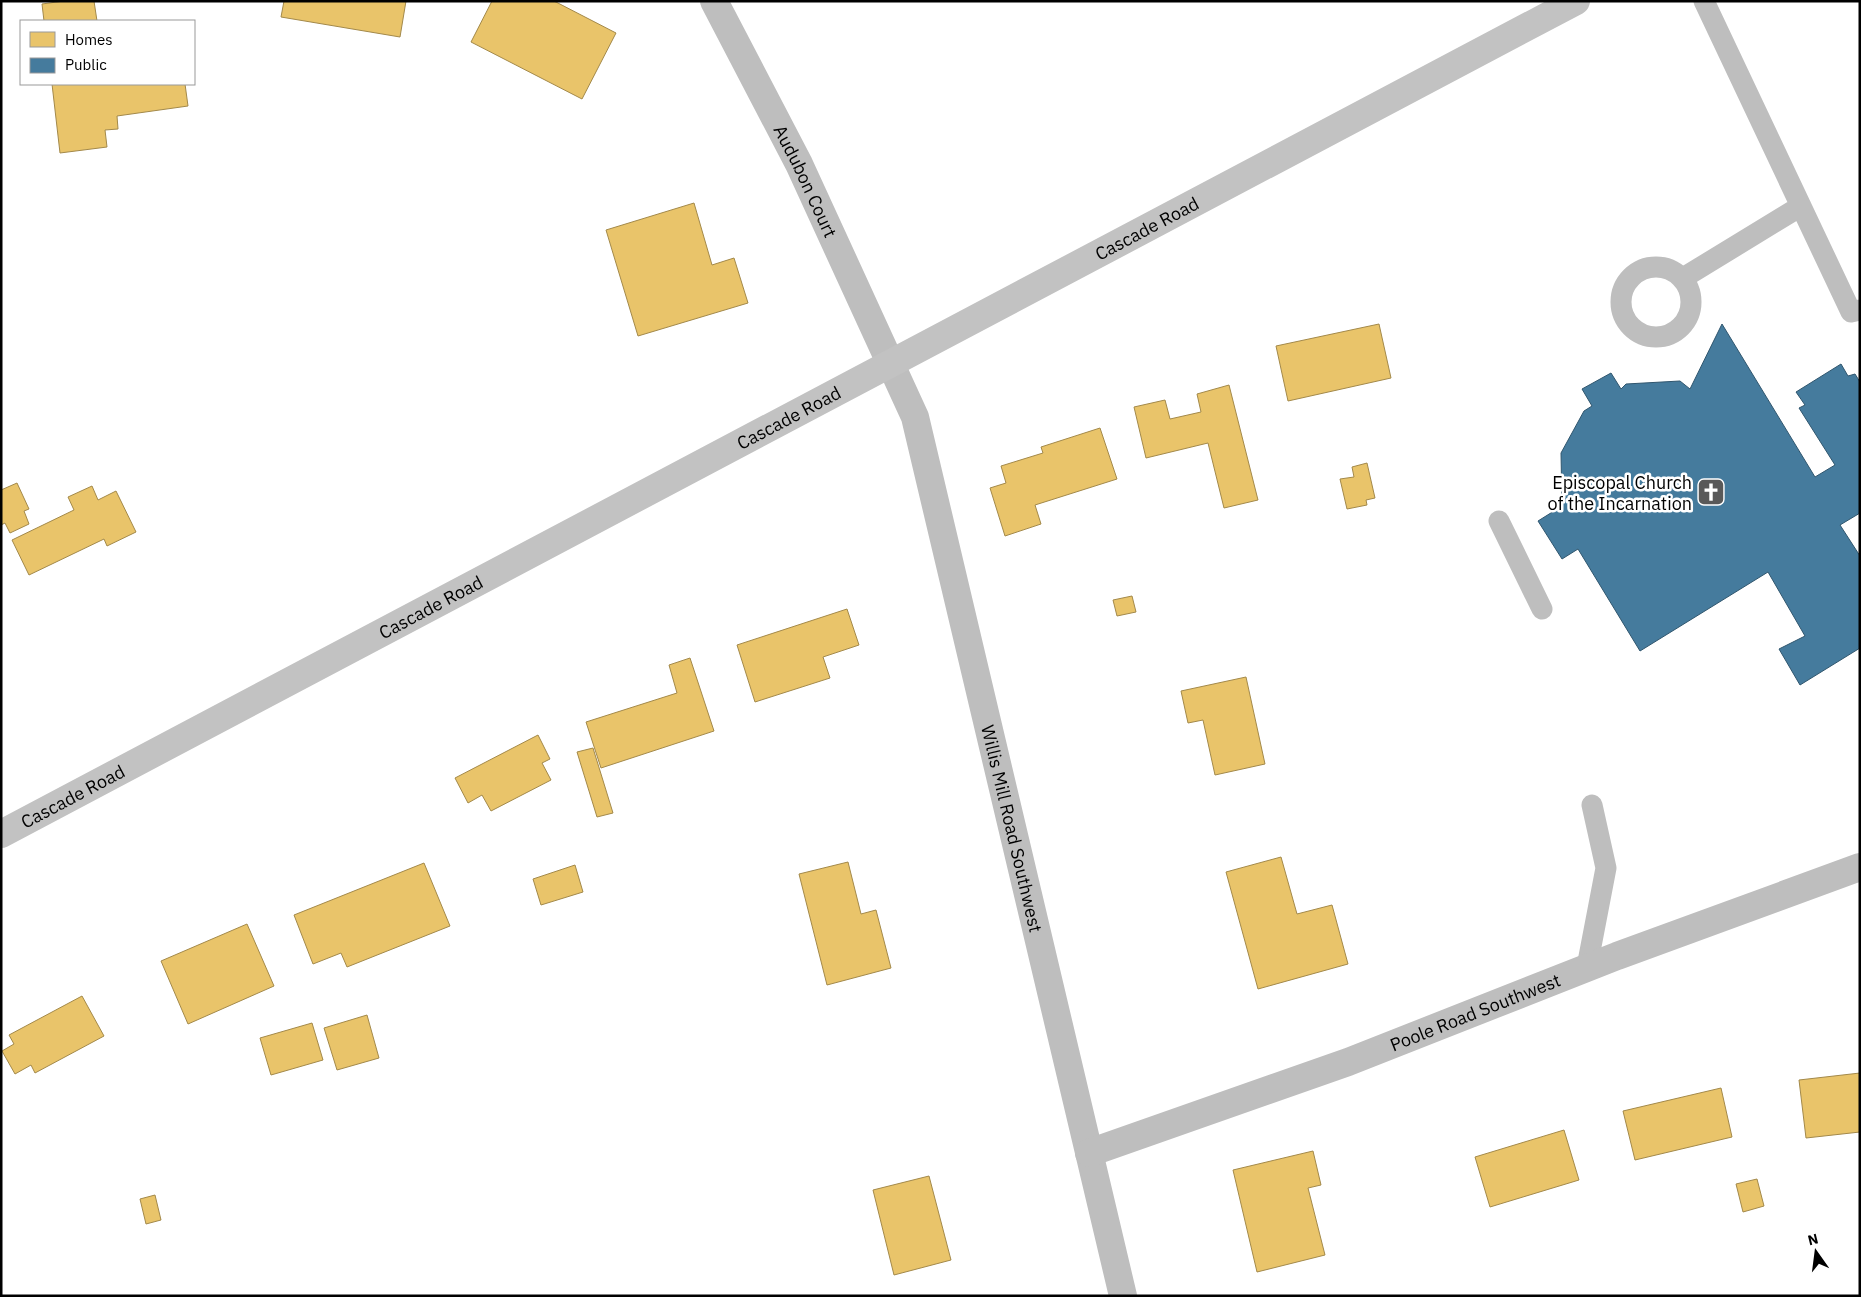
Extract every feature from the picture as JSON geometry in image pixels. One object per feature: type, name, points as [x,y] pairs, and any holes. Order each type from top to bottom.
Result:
[{"type":"main road","name":"Cascade Road","points":[[1,834],[1576,1]]},
{"type":"street","name":"Audubon Court","points":[[714,1],[799,164],[891,364]]},
{"type":"street","name":"Willis Mill Road Southwest","points":[[891,364],[915,417],[1123,1296]]},
{"type":"street","name":"Poole Road Southwest","points":[[1089,1153],[1348,1062],[1587,967],[1860,867]]},
{"type":"lane","points":[[1704,1],[1851,312],[1860,310]]},
{"type":"lane","points":[[1682,278],[1801,206]]},
{"type":"lane","points":[[1499,521],[1542,609]]},
{"type":"lane","points":[[1587,967],[1606,868],[1592,805]]},
{"type":"building: Homes","points":[[64,1],[94,1],[97,20],[44,20],[42,4]]},
{"type":"building: Homes","points":[[284,1],[406,1],[400,37],[281,17]]},
{"type":"building: Homes","points":[[492,1],[554,1],[616,33],[582,99],[471,42]]},
{"type":"building: Homes","points":[[52,85],[185,85],[188,106],[117,116],[118,129],[105,130],[107,147],[60,153]]},
{"type":"building: Homes","points":[[694,203],[712,265],[734,258],[748,303],[638,336],[606,230]]},
{"type":"building: Homes","points":[[1379,324],[1391,378],[1288,401],[1276,346]]},
{"type":"building: Homes","points":[[1229,385],[1258,500],[1224,508],[1208,443],[1146,458],[1134,407],[1165,400],[1170,419],[1201,412],[1197,394]]},
{"type":"building: Homes","points":[[1100,428],[1117,479],[1035,505],[1041,524],[1005,536],[990,488],[1006,483],[1001,466],[1043,453],[1041,447]]},
{"type":"building: Homes","points":[[1367,463],[1375,498],[1366,500],[1367,505],[1347,509],[1340,479],[1354,477],[1352,467]]},
{"type":"building: Homes","points":[[17,483],[29,509],[24,511],[29,524],[10,533],[5,523],[1,525],[1,490]]},
{"type":"building: Homes","points":[[92,486],[98,500],[116,491],[136,532],[107,546],[104,539],[29,575],[12,540],[74,510],[68,497]]},
{"type":"building: Homes","points":[[1132,596],[1136,612],[1117,616],[1113,600]]},
{"type":"building: Homes","points":[[847,609],[859,645],[823,657],[830,678],[755,702],[737,645]]},
{"type":"building: Homes","points":[[690,658],[714,731],[601,768],[586,722],[677,693],[669,665]]},
{"type":"building: Homes","points":[[1246,677],[1265,764],[1215,775],[1203,720],[1188,723],[1181,691]]},
{"type":"building: Homes","points":[[538,735],[550,759],[542,763],[551,780],[491,811],[482,795],[468,803],[455,778]]},
{"type":"building: Homes","points":[[593,748],[613,813],[597,817],[577,752]]},
{"type":"building: Homes","points":[[1281,857],[1297,914],[1332,905],[1348,964],[1258,989],[1226,872]]},
{"type":"building: Homes","points":[[848,862],[861,914],[876,910],[891,968],[827,985],[799,874]]},
{"type":"building: Homes","points":[[424,863],[450,926],[347,967],[341,953],[313,964],[294,915]]},
{"type":"building: Homes","points":[[575,865],[583,892],[541,905],[533,879]]},
{"type":"building: Homes","points":[[247,924],[274,986],[188,1024],[161,961]]},
{"type":"building: Homes","points":[[82,996],[104,1036],[35,1073],[31,1065],[15,1074],[2,1051],[14,1044],[9,1035]]},
{"type":"building: Homes","points":[[367,1015],[379,1058],[337,1070],[324,1028]]},
{"type":"building: Homes","points":[[312,1023],[323,1060],[271,1075],[260,1038]]},
{"type":"building: Homes","points":[[1860,1073],[1860,1132],[1806,1138],[1799,1080]]},
{"type":"building: Homes","points":[[1721,1088],[1732,1137],[1635,1160],[1623,1111]]},
{"type":"building: Homes","points":[[1564,1130],[1579,1180],[1490,1207],[1475,1157]]},
{"type":"building: Homes","points":[[1313,1151],[1321,1185],[1308,1188],[1325,1255],[1257,1272],[1233,1170]]},
{"type":"building: Homes","points":[[929,1176],[951,1260],[894,1275],[873,1190]]},
{"type":"building: Homes","points":[[1757,1179],[1764,1206],[1743,1212],[1736,1184]]},
{"type":"building: Homes","points":[[155,1195],[161,1220],[146,1224],[140,1199]]},
{"type":"building: Public","name":"Episcopal Church of the Incarnation","points":[[1722,324],[1815,477],[1835,465],[1799,408],[1805,405],[1796,392],[1841,364],[1848,376],[1855,374],[1860,382],[1860,513],[1840,525],[1860,556],[1860,648],[1800,685],[1779,649],[1805,636],[1768,572],[1640,651],[1578,549],[1562,559],[1538,521],[1562,506],[1561,453],[1584,411],[1592,406],[1582,389],[1611,373],[1621,389],[1626,384],[1680,381],[1690,389]]},
{"type":"place","name":"Episcopal Church of the Incarnation","points":[[1711,492]]}]
